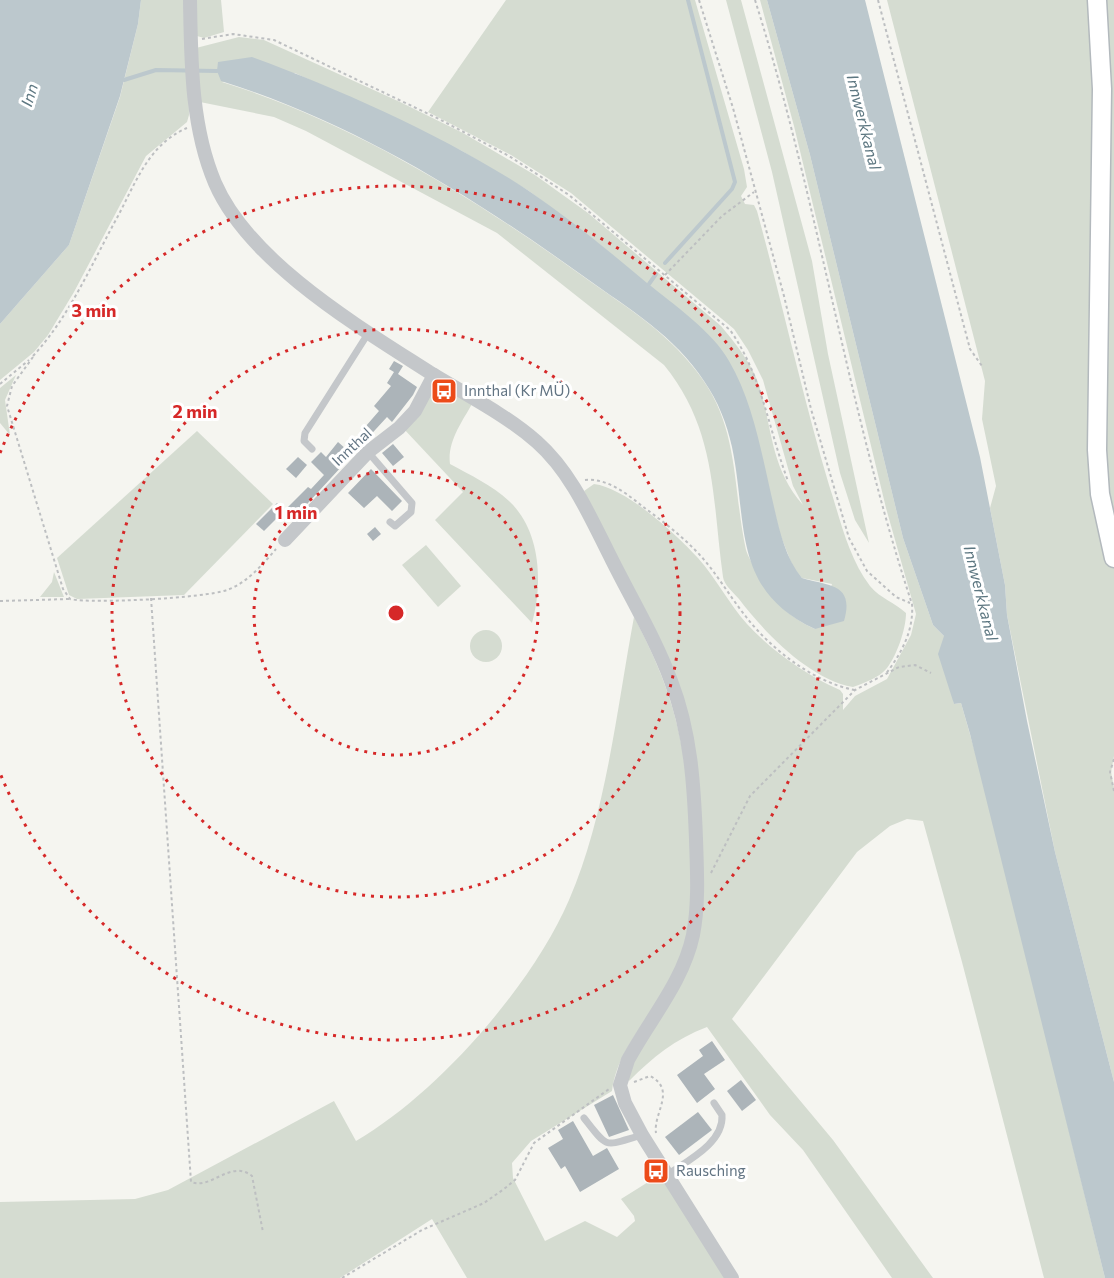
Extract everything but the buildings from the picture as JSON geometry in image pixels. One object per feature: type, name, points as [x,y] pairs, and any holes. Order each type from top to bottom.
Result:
[{"type":"main road","points":[[1098,0],[1102,89],[1097,450],[1100,494],[1114,558]]},
{"type":"street","points":[[190,0],[190,41],[199,125],[215,185],[245,232],[286,270],[369,332],[528,435],[551,457],[572,485],[592,519],[671,679],[684,721],[693,773],[697,873],[692,937],[683,968],[628,1060],[621,1087],[642,1135],[732,1278]]},
{"type":"street","name":"Innthal","points":[[285,540],[368,452],[399,428],[415,411],[434,375]]},
{"type":"lane","points":[[312,449],[304,441],[305,433],[369,332]]},
{"type":"lane","points":[[368,452],[412,503],[411,512],[395,526],[390,522]]},
{"type":"lane","points":[[667,1175],[706,1148],[715,1137],[723,1120],[720,1110],[714,1103]]},
{"type":"lane","points":[[584,1118],[603,1142],[609,1144],[642,1135]]},
{"type":"path","points":[[699,0],[733,108],[784,296],[811,409],[849,538],[867,571],[880,585],[912,604]]},
{"type":"path","points":[[755,0],[798,158],[891,542],[912,604],[913,614],[906,640],[885,675]]},
{"type":"path","points":[[878,0],[970,349],[982,366]]},
{"type":"path","points":[[190,41],[233,34],[274,40],[419,109],[541,175],[730,330],[744,350],[756,377],[789,481]]},
{"type":"path","points":[[70,599],[63,589],[7,406],[12,386],[47,342],[82,285],[141,170],[154,152],[169,139],[182,130],[199,125]]},
{"type":"path","points":[[665,275],[722,216],[754,192]]},
{"type":"path","points":[[0,384],[33,357]]},
{"type":"path","points":[[572,485],[587,480],[600,481],[634,499],[698,553],[749,620],[778,648],[821,679],[841,688],[855,690]]},
{"type":"path","points":[[0,601],[198,596],[228,590],[260,568],[285,540]]},
{"type":"path","points":[[151,598],[191,1182],[202,1182],[236,1170],[246,1171],[252,1176],[263,1232]]},
{"type":"path","points":[[707,881],[750,796],[855,690],[899,668],[915,665],[931,673]]},
{"type":"path","points":[[1114,759],[1110,772],[1114,791]]},
{"type":"path","points":[[342,1278],[422,1230],[484,1203],[515,1179],[534,1143],[602,1093],[645,1077],[654,1078],[661,1085],[664,1100],[655,1124],[658,1140]]},
{"type":"shaded area","points":[[141,0],[187,0],[189,115],[187,122],[146,156],[74,292],[48,335],[34,352],[0,380],[0,324],[69,245],[120,97],[138,24]]},
{"type":"shaded area","points":[[195,0],[221,0],[224,32],[204,38],[197,36]]},
{"type":"shaded area","points":[[506,0],[695,0],[744,169],[747,187],[741,196],[745,204],[754,205],[757,211],[810,417],[845,537],[862,575],[870,586],[906,613],[903,634],[897,649],[891,663],[880,675],[853,687],[820,675],[804,665],[775,640],[727,586],[723,577],[713,493],[703,440],[694,415],[681,390],[664,365],[497,233],[306,131],[274,117],[200,102],[196,48],[239,37],[264,40],[463,133],[535,175],[588,213],[721,326],[738,348],[757,380],[779,463],[792,491],[803,505],[793,486],[763,380],[734,329],[571,193],[511,155],[428,112]],"holes":[[[295,73],[462,151],[529,191],[598,243],[705,333],[754,429],[780,534],[793,567],[802,578],[832,584],[815,629],[795,618],[780,605],[749,558],[742,528],[733,462],[723,420],[703,380],[691,364],[663,336],[541,247],[410,164],[318,118],[222,82]]]},
{"type":"shaded area","points":[[726,0],[741,0],[812,261],[828,354],[869,543],[855,520],[840,473],[772,172]]},
{"type":"shaded area","points":[[760,0],[767,0],[810,155],[903,538],[933,625],[944,636],[954,704],[961,703],[985,787],[1105,1278],[1044,1278],[923,821],[907,819],[890,826],[857,852],[732,1019],[833,1140],[933,1278],[892,1278],[803,1150],[770,1115],[707,1027],[665,1050],[629,1081],[627,1076],[697,929],[691,731],[584,491],[594,484],[607,487],[635,503],[664,525],[698,558],[740,616],[767,644],[790,662],[840,690],[843,694],[843,710],[855,696],[887,679],[911,635],[916,614],[886,508],[794,126]]},
{"type":"shaded area","points":[[887,0],[1114,0],[1114,756],[1111,772],[1114,788],[1114,1082],[1055,852],[1007,615],[1005,585],[990,508],[996,486],[982,419],[985,381]]},
{"type":"shaded area","points":[[16,375],[5,400],[10,435],[0,423],[0,388]]},
{"type":"shaded area","points":[[436,384],[472,404],[453,440],[450,464],[502,495],[520,513],[528,527],[537,558],[538,575],[538,591],[532,623],[435,520],[463,492],[403,428]]},
{"type":"shaded area","points":[[197,431],[273,504],[184,595],[77,599],[69,595],[57,558]]},
{"type":"shaded area","points":[[426,545],[461,586],[438,607],[402,565]]},
{"type":"shaded area","points":[[54,572],[64,597],[40,597],[52,582]]},
{"type":"shaded area","points":[[634,617],[663,679],[680,736],[685,765],[691,863],[686,941],[670,983],[622,1057],[612,1091],[531,1141],[512,1163],[513,1178],[545,1241],[585,1221],[617,1237],[635,1221],[634,1216],[621,1199],[661,1174],[726,1278],[467,1278],[432,1219],[340,1278],[0,1278],[0,1202],[135,1199],[168,1190],[334,1101],[356,1141],[387,1121],[449,1067],[507,1002],[553,933],[569,900],[582,867],[601,797]]},
{"type":"shaded area","points":[[486,630],[497,635],[502,646],[497,657],[486,662],[475,657],[470,646],[475,635]]},
{"type":"water","name":"Inn","points":[[0,0],[141,0],[138,24],[120,96],[69,245],[0,324]]},
{"type":"water","name":"Innwerkkanal","points":[[767,0],[865,0],[980,457],[1005,585],[1007,615],[1027,721],[1055,852],[1114,1082],[1114,1278],[1105,1278],[970,734],[961,703],[954,704],[938,654],[944,636],[933,625],[903,538],[810,155]]},
{"type":"water","points":[[252,57],[322,84],[394,116],[498,171],[574,224],[703,329],[722,350],[744,392],[779,527],[790,559],[802,578],[830,585],[842,593],[846,599],[844,621],[815,629],[788,613],[769,595],[756,574],[743,528],[737,475],[727,430],[714,397],[679,350],[635,312],[456,191],[366,140],[319,118],[221,81],[217,71],[218,62]]},
{"type":"waterway","points":[[665,263],[732,189],[735,182],[688,0]]},
{"type":"waterway","points":[[124,80],[156,70],[217,71]]},
{"type":"waterway","points":[[649,284],[656,274]]},
{"type":"place","name":"Innthal (Kr MÜ)","points":[[444,391]]},
{"type":"place","name":"Rausching","points":[[656,1171]]}]
